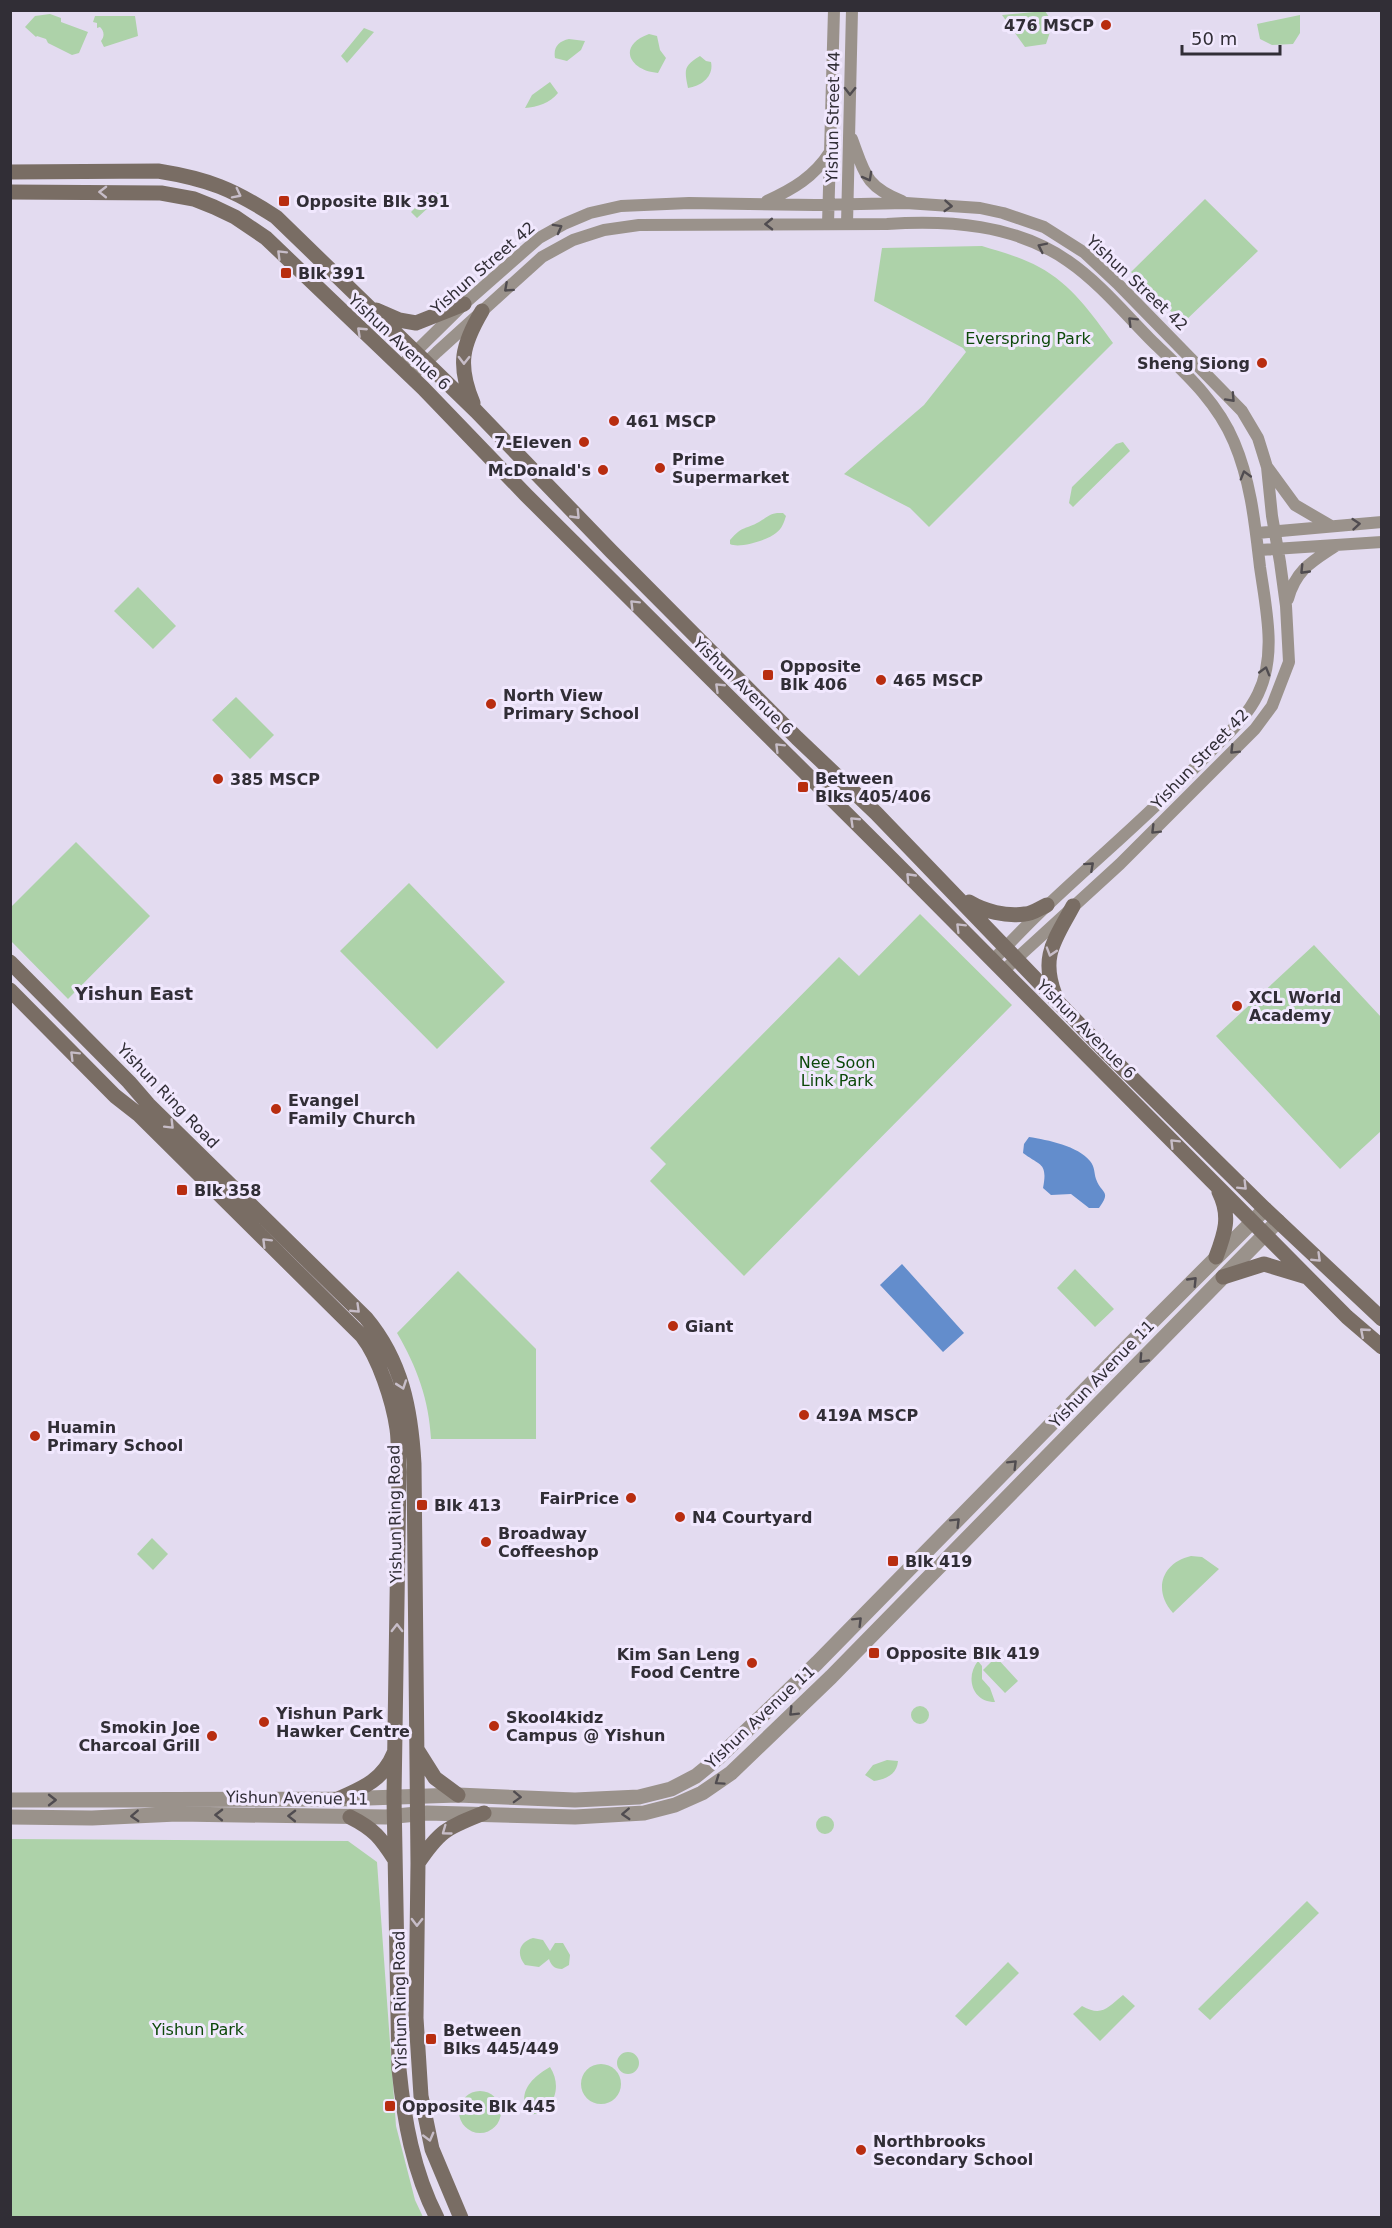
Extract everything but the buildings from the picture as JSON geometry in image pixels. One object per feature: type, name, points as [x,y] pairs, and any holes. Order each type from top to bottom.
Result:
[{"type":"main road","name":"Yishun Avenue 6","points":[[10,172],[158,171],[203,179],[219,185],[253,202],[276,217],[476,411],[635,576],[789,730],[876,813],[1057,1001],[1265,1209],[1382,1319]]},
{"type":"main road","name":"Yishun Avenue 6","points":[[10,192],[161,193],[214,207],[235,217],[266,238],[406,372],[667,637],[893,860],[1347,1317],[1382,1347]]},
{"type":"main road","points":[[365,305],[399,320],[416,322],[464,304]]},
{"type":"main road","points":[[476,411],[464,383],[464,350],[468,334],[482,311]]},
{"type":"main road","points":[[876,813],[881,828],[896,844],[897,850],[893,860]]},
{"type":"main road","points":[[953,893],[980,908],[999,913],[1026,915],[1047,905]]},
{"type":"main road","points":[[1057,1001],[1050,982],[1048,959],[1054,942],[1073,906]]},
{"type":"main road","name":"Yishun Ring Road","points":[[10,962],[186,1152],[362,1336],[374,1357],[388,1392],[397,1429],[399,1472],[397,1747],[394,1797],[399,2068],[403,2107],[411,2148],[427,2197],[437,2217]]},
{"type":"main road","name":"Yishun Ring Road","points":[[10,990],[115,1096],[186,1152],[366,1318],[388,1348],[399,1376],[412,1425],[414,1464],[418,1814],[416,2018],[421,2096],[432,2149],[461,2217]]},
{"type":"main road","points":[[1215,1184],[1225,1205],[1227,1221],[1216,1257]]},
{"type":"main road","points":[[1222,1277],[1264,1264],[1307,1277]]},
{"type":"main road","points":[[338,1799],[369,1785],[380,1777],[390,1764],[397,1747]]},
{"type":"main road","points":[[417,1748],[435,1778],[458,1795]]},
{"type":"main road","points":[[418,1863],[431,1844],[449,1827],[484,1813]]},
{"type":"main road","points":[[350,1817],[368,1826],[380,1836],[395,1860]]},
{"type":"street","name":"Yishun Street 44","points":[[828,224],[834,10]]},
{"type":"street","name":"Yishun Street 44","points":[[847,224],[852,10]]},
{"type":"street","points":[[849,132],[869,182],[877,190],[906,203]]},
{"type":"street","points":[[763,203],[807,180],[830,152]]},
{"type":"street","name":"Yishun Street 42","points":[[406,372],[464,304],[539,238],[590,213],[621,206],[689,203],[829,205],[906,203],[980,208],[1003,213],[1044,228],[1084,253],[1180,346],[1242,411],[1258,438],[1267,467],[1286,606],[1289,662],[1272,706],[1255,729],[1120,864],[1004,971]]},
{"type":"street","name":"Yishun Street 42","points":[[420,358],[482,311],[542,257],[573,240],[604,231],[639,225],[927,222],[967,225],[1012,234],[1043,246],[1067,260],[1091,279],[1202,391],[1219,414],[1234,441],[1245,474],[1255,518],[1268,622],[1268,661],[1258,694],[1240,723],[1184,780],[1047,905],[993,960]]},
{"type":"street","points":[[1267,467],[1295,505],[1331,526]]},
{"type":"street","points":[[1257,532],[1382,522]]},
{"type":"street","points":[[1258,550],[1382,542]]},
{"type":"street","points":[[1286,606],[1292,584],[1304,567],[1338,544]]},
{"type":"street","name":"Yishun Avenue 11","points":[[10,1800],[338,1799],[458,1795],[575,1800],[639,1797],[671,1789],[696,1776],[718,1758],[817,1663],[1265,1209]]},
{"type":"street","name":"Yishun Avenue 11","points":[[10,1817],[92,1818],[177,1814],[350,1817],[484,1813],[575,1817],[644,1813],[675,1805],[702,1793],[730,1773],[831,1677],[1278,1221]]},
{"type":"street","points":[[1171,1304],[1183,1316]]},
{"type":"street","points":[[311,1798],[320,1808],[322,1816]]},
{"type":"street","points":[[167,1800],[169,1807],[177,1814]]},
{"type":"green space","points":[[1045,11],[1053,23],[1046,44],[1025,47],[1002,15]]},
{"type":"green space","points":[[50,14],[61,18],[61,22],[88,32],[79,53],[72,55],[48,43],[46,39],[36,37],[25,27],[35,16]]},
{"type":"green space","points":[[1300,15],[1300,33],[1293,44],[1272,45],[1260,39],[1257,24]]},
{"type":"green space","points":[[95,16],[135,16],[138,36],[104,47],[101,41],[102,30],[100,27],[97,28],[97,23],[93,22]]},
{"type":"green space","points":[[364,28],[374,32],[347,63],[341,56]]},
{"type":"green space","points":[[649,34],[657,36],[660,50],[666,58],[658,73],[640,68],[631,57],[630,51],[633,45]]},
{"type":"green space","points":[[569,39],[585,41],[581,50],[567,61],[555,58],[558,45]]},
{"type":"green space","points":[[700,56],[711,62],[711,72],[702,83],[688,88],[686,69]]},
{"type":"green space","points":[[550,82],[558,93],[543,104],[525,108],[532,95]]},
{"type":"green space","points":[[431,192],[442,195],[417,218],[411,212]]},
{"type":"green space","points":[[1205,199],[1258,251],[1183,323],[1131,272]]},
{"type":"green space","name":"Everspring Park","points":[[982,246],[1025,260],[1051,274],[1080,300],[1113,343],[929,527],[910,508],[844,474],[924,405],[966,352],[963,348],[874,301],[882,248]]},
{"type":"green space","points":[[1123,442],[1130,451],[1073,507],[1069,503],[1072,487],[1116,444]]},
{"type":"green space","points":[[777,513],[783,513],[786,516],[781,527],[772,536],[746,545],[730,544],[730,540],[741,530]]},
{"type":"green space","points":[[138,587],[176,626],[153,649],[114,611]]},
{"type":"green space","points":[[236,697],[274,735],[250,759],[212,720]]},
{"type":"green space","points":[[76,842],[150,916],[68,999],[11,941],[10,908]]},
{"type":"green space","points":[[409,883],[505,982],[437,1049],[340,951]]},
{"type":"green space","name":"Nee Soon Link Park","points":[[920,914],[1012,1005],[744,1276],[650,1181],[666,1164],[650,1148],[839,957],[859,976]]},
{"type":"green space","points":[[1314,945],[1381,1017],[1381,1131],[1340,1169],[1216,1036]]},
{"type":"green space","points":[[1075,1269],[1114,1309],[1095,1327],[1057,1288]]},
{"type":"green space","points":[[458,1271],[536,1349],[536,1439],[431,1439],[428,1411],[421,1384],[397,1333]]},
{"type":"green space","points":[[152,1538],[168,1554],[153,1570],[137,1554]]},
{"type":"green space","points":[[1191,1556],[1202,1557],[1219,1569],[1173,1613],[1163,1596],[1163,1579],[1173,1565]]},
{"type":"green space","points":[[996,1657],[1018,1681],[1005,1693],[983,1670]]},
{"type":"green space","points":[[978,1661],[982,1666],[982,1679],[990,1688],[995,1702],[981,1698],[973,1688],[972,1674]]},
{"type":"green space","points":[[920,1706],[926,1709],[929,1715],[926,1721],[920,1724],[914,1721],[911,1715],[914,1709]]},
{"type":"green space","points":[[887,1760],[898,1761],[896,1769],[890,1775],[874,1781],[865,1775],[873,1765]]},
{"type":"green space","points":[[825,1816],[831,1819],[834,1825],[831,1831],[825,1834],[819,1831],[816,1825],[819,1819]]},
{"type":"green space","name":"Yishun Park","points":[[11,1839],[348,1841],[377,1862],[396,2126],[415,2200],[423,2217],[11,2217]]},
{"type":"green space","points":[[1307,1901],[1319,1913],[1210,2020],[1198,2009]]},
{"type":"green space","points":[[533,1938],[543,1940],[550,1951],[555,1943],[563,1943],[570,1955],[569,1965],[562,1969],[557,1968],[549,1959],[539,1967],[525,1965],[520,1957],[520,1949],[525,1942]]},
{"type":"green space","points":[[1008,1962],[1019,1973],[966,2026],[955,2016]]},
{"type":"green space","points":[[1123,1995],[1135,2006],[1100,2041],[1073,2014],[1082,2006],[1100,2011]]},
{"type":"green space","points":[[624,2052],[632,2052],[639,2059],[639,2067],[632,2074],[624,2074],[617,2067],[617,2059]]},
{"type":"green space","points":[[601,2064],[615,2070],[621,2084],[615,2098],[601,2104],[587,2098],[581,2084],[587,2070]]},
{"type":"green space","points":[[550,2067],[556,2083],[554,2097],[545,2109],[530,2115],[524,2100],[525,2093],[532,2081]]},
{"type":"green space","points":[[480,2091],[495,2097],[501,2112],[495,2127],[480,2133],[465,2127],[459,2112],[465,2097]]},
{"type":"water","points":[[1029,1137],[1078,1151],[1090,1161],[1098,1184],[1105,1195],[1099,1208],[1089,1208],[1071,1194],[1051,1195],[1043,1188],[1043,1169],[1023,1153],[1024,1144]]},
{"type":"water","points":[[902,1264],[964,1333],[943,1352],[880,1285]]},
{"type":"place","name":"476 MSCP","points":[[1106,25]]},
{"type":"place","name":"Opposite Blk 391","points":[[284,201]]},
{"type":"place","name":"Blk 391","points":[[286,273]]},
{"type":"place","name":"Sheng Siong","points":[[1262,363]]},
{"type":"place","name":"461 MSCP","points":[[614,421]]},
{"type":"place","name":"7-Eleven","points":[[584,442]]},
{"type":"place","name":"Prime Supermarket","points":[[660,468]]},
{"type":"place","name":"McDonald's","points":[[603,470]]},
{"type":"place","name":"Opposite Blk 406","points":[[768,675]]},
{"type":"place","name":"465 MSCP","points":[[881,680]]},
{"type":"place","name":"North View Primary School","points":[[491,704]]},
{"type":"place","name":"385 MSCP","points":[[218,779]]},
{"type":"place","name":"Between Blks 405/406","points":[[803,787]]},
{"type":"place","name":"XCL World Academy","points":[[1237,1006]]},
{"type":"place","name":"Evangel Family Church","points":[[276,1109]]},
{"type":"place","name":"Blk 358","points":[[182,1190]]},
{"type":"place","name":"Giant","points":[[673,1326]]},
{"type":"place","name":"419A MSCP","points":[[804,1415]]},
{"type":"place","name":"Huamin Primary School","points":[[35,1436]]},
{"type":"place","name":"FairPrice","points":[[631,1498]]},
{"type":"place","name":"Blk 413","points":[[422,1505]]},
{"type":"place","name":"N4 Courtyard","points":[[680,1517]]},
{"type":"place","name":"Broadway Coffeeshop","points":[[486,1542]]},
{"type":"place","name":"Blk 419","points":[[893,1561]]},
{"type":"place","name":"Opposite Blk 419","points":[[874,1653]]},
{"type":"place","name":"Kim San Leng Food Centre","points":[[752,1663]]},
{"type":"place","name":"Yishun Park Hawker Centre","points":[[264,1722]]},
{"type":"place","name":"Skool4kidz Campus @ Yishun","points":[[494,1726]]},
{"type":"place","name":"Smokin Joe Charcoal Grill","points":[[212,1736]]},
{"type":"place","name":"Between Blks 445/449","points":[[431,2039]]},
{"type":"place","name":"Opposite Blk 445","points":[[390,2106]]},
{"type":"place","name":"Northbrooks Secondary School","points":[[861,2150]]},
{"type":"district","name":"Yishun East","points":[[134,993]]}]
